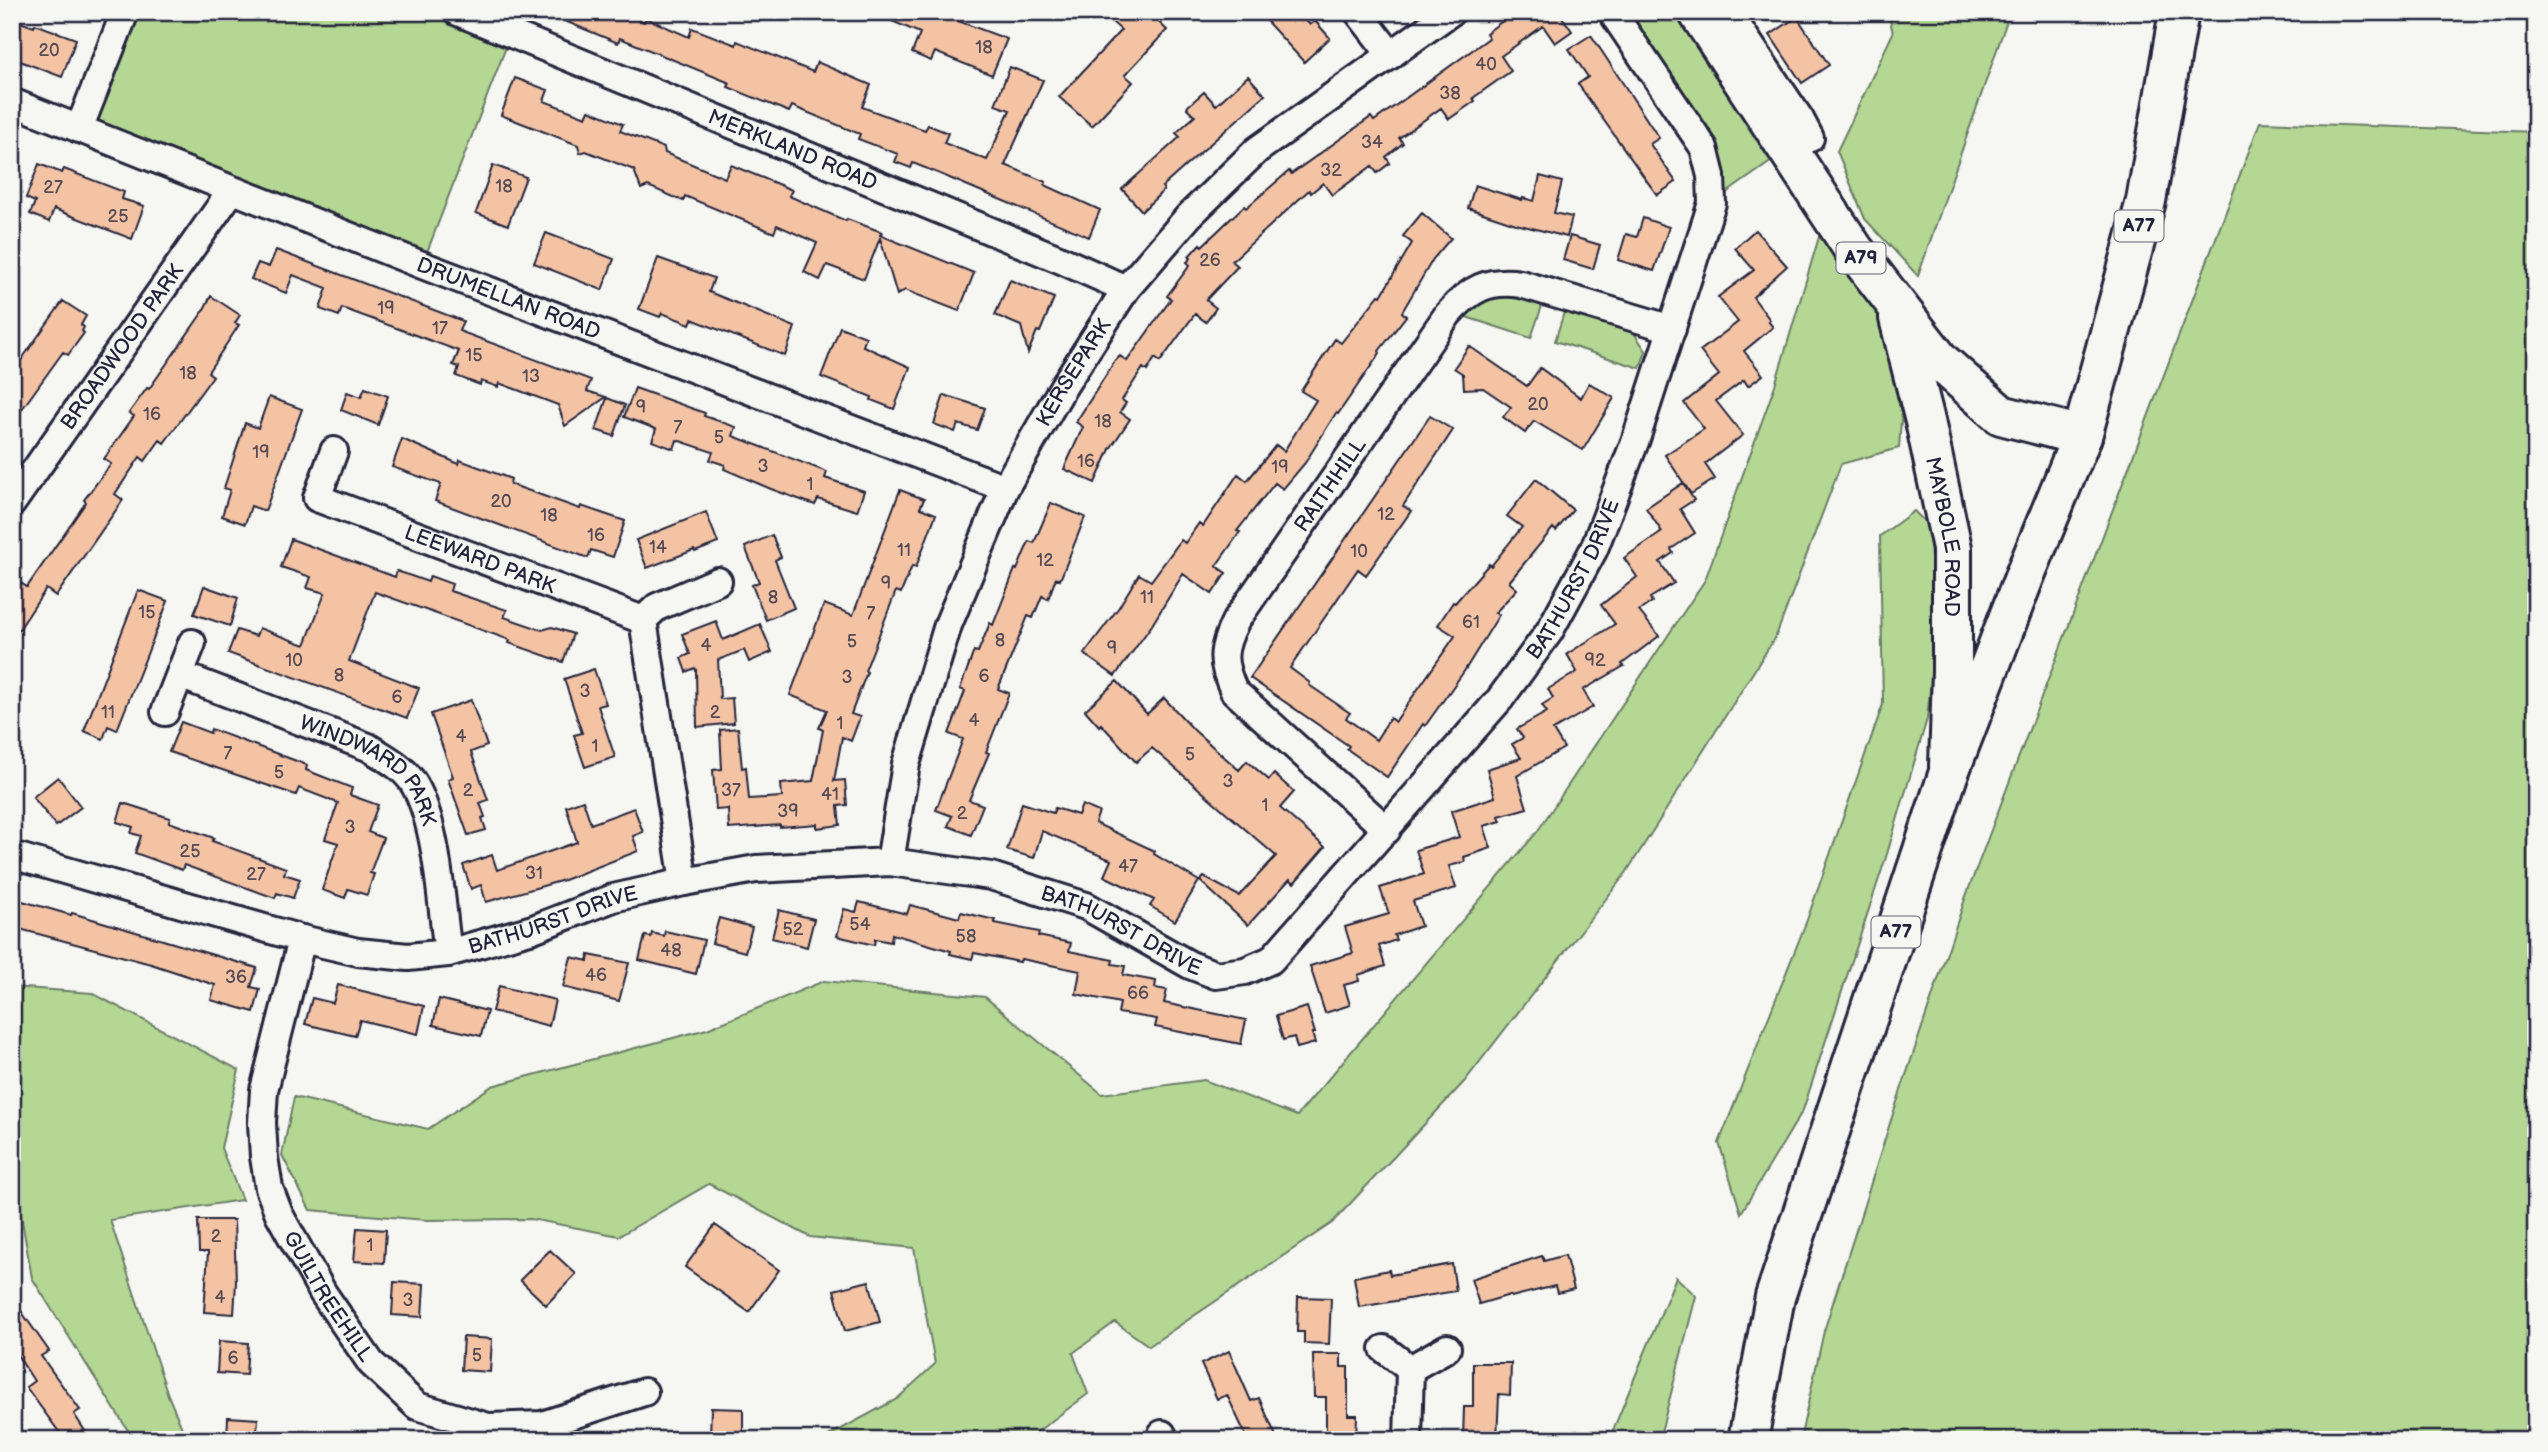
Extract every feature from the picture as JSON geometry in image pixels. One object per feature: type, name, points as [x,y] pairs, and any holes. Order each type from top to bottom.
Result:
[{"type":"main road","name":"MAYBOLE ROAD","points":[[1698,12],[1854,250],[1940,361],[2001,415],[2082,436]]},
{"type":"main road","name":"A77","points":[[1748,1440],[1775,1297],[1948,775],[2082,436],[2146,201],[2179,12]]},
{"type":"main road","name":"MAYBOLE ROAD","points":[[1896,303],[1952,548],[1952,671],[1948,775]]},
{"type":"street","points":[[79,128],[125,12]]},
{"type":"street","name":"MERKLAND ROAD","points":[[458,12],[1126,289]]},
{"type":"street","points":[[1358,12],[1391,55]]},
{"type":"street","name":"KERSEPARK","points":[[890,862],[906,764],[948,625],[1005,488],[1063,387],[1126,289],[1189,216],[1257,150],[1451,12]]},
{"type":"street","name":"BATHURST DRIVE","points":[[12,855],[302,939],[358,952],[408,957],[447,953],[533,929],[613,898],[684,882],[755,869],[890,862],[991,876],[1086,906],[1190,965],[1216,975],[1245,971],[1271,960],[1500,699],[1549,632],[1594,549],[1636,439],[1713,204],[1711,176],[1704,148],[1612,12]]},
{"type":"street","points":[[1728,12],[1810,138],[1789,149]]},
{"type":"street","name":"DRUMELLAN ROAD","points":[[12,102],[422,265],[1005,488]]},
{"type":"street","name":"BROADWOOD PARK","points":[[12,503],[232,190]]},
{"type":"street","name":"RAITHHILL","points":[[1387,830],[1234,691],[1224,670],[1223,646],[1235,622],[1448,314],[1466,294],[1490,284],[1521,284],[1672,329]]},
{"type":"street","name":"LEEWARD PARK","points":[[334,451],[314,505],[643,620]]},
{"type":"street","points":[[684,882],[643,620],[656,607],[718,582]]},
{"type":"street","points":[[165,712],[192,643]]},
{"type":"street","name":"WINDWARD PARK","points":[[180,675],[368,747],[394,763],[413,783],[428,827],[447,953]]},
{"type":"street","name":"GUILTREEHILL","points":[[302,939],[264,1090],[262,1123],[269,1188],[279,1214],[323,1293],[371,1363],[417,1406],[488,1427],[542,1425],[644,1392]]},
{"type":"street","points":[[1410,1369],[1447,1348]]},
{"type":"street","points":[[1384,1349],[1410,1369]]},
{"type":"street","points":[[1408,1440],[1410,1369]]},
{"type":"green space","points":[[125,12],[458,12],[511,34],[422,265],[79,129]]},
{"type":"green space","points":[[1612,12],[1698,12],[1789,149],[1712,203],[1711,176]]},
{"type":"green space","points":[[1888,12],[2010,12],[1918,276],[1865,219],[1837,151],[1893,33]]},
{"type":"green space","points":[[2260,122],[2536,132],[2536,1440],[1800,1440],[1824,1331],[1966,896]]},
{"type":"green space","points":[[1827,210],[1896,303],[1902,406],[1899,448],[1841,464],[1776,636],[1626,873],[1464,1082],[1332,1223],[1149,1346],[1115,1322],[1073,1353],[1088,1394],[1026,1440],[821,1440],[897,1399],[935,1364],[914,1248],[810,1237],[709,1184],[619,1236],[531,1219],[426,1220],[310,1210],[282,1155],[294,1097],[428,1129],[492,1086],[707,1029],[824,981],[985,997],[1102,1094],[1204,1080],[1297,1116],[1537,832],[1705,580],[1775,385]]},
{"type":"green space","points":[[1526,294],[1544,300],[1531,338],[1463,316],[1478,303],[1492,297]]},
{"type":"green space","points":[[1566,306],[1630,327],[1646,351],[1640,368],[1555,341]]},
{"type":"green space","points":[[1914,511],[1928,525],[1937,622],[1927,719],[1887,854],[1803,1110],[1741,1213],[1719,1143],[1807,920],[1883,704],[1880,536]]},
{"type":"green space","points":[[12,987],[92,993],[239,1070],[221,1148],[242,1200],[110,1220],[168,1395],[187,1440],[134,1440],[32,1278],[17,1192],[12,1189]]},
{"type":"green space","points":[[1676,1277],[1696,1296],[1659,1440],[1609,1440]]},
{"type":"building","points":[[543,12],[623,12],[644,22],[646,18],[689,37],[692,28],[736,45],[737,41],[813,72],[817,62],[871,85],[862,107],[925,130],[928,125],[948,133],[944,143],[987,160],[1010,110],[995,105],[1010,67],[1043,80],[1005,165],[1046,182],[1045,185],[1100,210],[1089,237],[913,163],[911,168],[895,162],[898,154],[858,139],[860,134],[792,106],[789,112],[728,87],[730,83],[620,38],[618,43]]},
{"type":"building","points":[[871,12],[934,12],[1007,39],[992,75],[935,52],[931,61],[912,53],[920,33]]},
{"type":"building","points":[[1121,12],[1148,12],[1167,30],[1125,75],[1133,82],[1092,126],[1059,97],[1121,30],[1112,22]]},
{"type":"building","points":[[1258,12],[1298,12],[1310,25],[1315,21],[1330,38],[1304,62]]},
{"type":"building","points":[[1515,12],[1563,12],[1560,14],[1572,31],[1555,43],[1543,26],[1501,56],[1511,71],[1449,119],[1441,108],[1399,138],[1403,143],[1386,157],[1390,163],[1377,173],[1372,166],[1332,195],[1323,183],[1311,193],[1309,190],[1232,261],[1238,266],[1206,300],[1216,308],[1206,322],[1195,314],[1160,362],[1155,358],[1147,371],[1143,368],[1122,400],[1126,403],[1120,412],[1130,419],[1110,449],[1095,483],[1064,469],[1083,427],[1076,422],[1115,361],[1120,356],[1127,361],[1171,299],[1167,296],[1190,265],[1187,262],[1191,258],[1189,256],[1200,244],[1202,246],[1244,206],[1246,208],[1289,171],[1291,174],[1371,117],[1374,121],[1489,38],[1486,33]]},
{"type":"building","points":[[1797,17],[1829,65],[1802,83],[1770,35]]},
{"type":"building","points":[[12,19],[76,39],[62,77],[12,58]]},
{"type":"building","points":[[1591,35],[1659,138],[1650,144],[1676,182],[1657,195],[1578,84],[1588,77],[1569,49]]},
{"type":"building","points":[[1248,76],[1265,95],[1162,187],[1164,190],[1142,211],[1122,189],[1180,137],[1176,133],[1195,116],[1188,106],[1204,92],[1216,105]]},
{"type":"building","points":[[515,78],[548,90],[544,101],[586,117],[589,110],[623,124],[620,131],[664,148],[665,153],[725,178],[731,165],[792,190],[789,196],[846,221],[847,219],[882,232],[880,235],[974,273],[959,311],[905,290],[897,295],[880,238],[864,279],[827,265],[820,280],[804,272],[817,243],[777,225],[774,233],[685,196],[683,201],[648,186],[641,189],[634,170],[586,151],[580,153],[578,145],[501,115]]},
{"type":"building","points":[[39,164],[62,173],[64,169],[124,192],[122,199],[144,206],[132,239],[54,209],[49,222],[30,214],[35,202],[26,198]]},
{"type":"building","points":[[493,165],[526,177],[508,225],[476,213]]},
{"type":"building","points":[[1540,176],[1562,182],[1554,213],[1572,217],[1567,237],[1468,208],[1475,185],[1522,200],[1534,201]]},
{"type":"building","points":[[1422,213],[1451,238],[1433,259],[1402,312],[1406,316],[1379,351],[1338,414],[1336,413],[1305,463],[1283,489],[1275,483],[1237,531],[1240,532],[1216,566],[1226,573],[1212,594],[1183,574],[1152,625],[1115,676],[1084,654],[1119,607],[1139,574],[1151,581],[1181,540],[1185,543],[1199,523],[1203,526],[1238,474],[1247,481],[1276,445],[1284,451],[1316,400],[1301,391],[1335,339],[1341,343],[1379,295],[1381,296],[1412,243],[1403,236]]},
{"type":"building","points":[[1643,218],[1669,227],[1654,271],[1618,260],[1626,234],[1637,237]]},
{"type":"building","points":[[1755,230],[1787,266],[1753,297],[1773,327],[1744,351],[1763,375],[1748,386],[1744,380],[1716,401],[1743,435],[1705,464],[1715,479],[1691,494],[1665,455],[1704,429],[1684,403],[1719,375],[1700,351],[1738,322],[1718,297],[1754,270],[1735,248]]},
{"type":"building","points":[[546,233],[614,259],[602,290],[534,263]]},
{"type":"building","points":[[1570,236],[1600,245],[1593,269],[1563,260]]},
{"type":"building","points":[[276,250],[463,321],[459,331],[591,380],[587,391],[606,397],[565,426],[558,405],[499,383],[498,387],[481,381],[480,385],[456,376],[459,367],[453,365],[459,351],[342,308],[339,316],[320,309],[327,288],[293,275],[286,293],[251,279],[258,263],[269,267]]},
{"type":"building","points":[[658,258],[714,278],[709,292],[795,327],[785,356],[692,319],[690,324],[662,313],[660,317],[639,309]]},
{"type":"building","points":[[1010,280],[1054,298],[1028,353],[1021,326],[995,315]]},
{"type":"building","points":[[211,296],[240,315],[235,323],[239,325],[208,372],[213,376],[164,443],[160,440],[145,461],[140,457],[115,494],[123,500],[56,596],[46,589],[12,640],[12,577],[27,587],[111,464],[104,459],[134,416],[129,413],[147,388],[149,389]]},
{"type":"building","points":[[63,301],[86,316],[81,325],[84,327],[84,333],[68,355],[63,352],[12,423],[12,373]]},
{"type":"building","points":[[840,327],[866,337],[863,346],[910,367],[894,409],[871,400],[872,397],[821,377]]},
{"type":"building","points":[[1469,346],[1527,386],[1540,368],[1581,398],[1589,383],[1614,398],[1583,450],[1534,421],[1525,433],[1503,417],[1511,407],[1483,388],[1464,389],[1463,374],[1454,368]]},
{"type":"building","points":[[365,388],[388,396],[378,425],[341,410],[347,392],[361,397]]},
{"type":"building","points":[[635,388],[705,413],[704,416],[736,427],[733,436],[827,472],[825,478],[864,491],[857,511],[818,499],[815,505],[771,489],[724,469],[725,465],[710,460],[713,452],[677,440],[674,449],[652,441],[656,429],[624,417]]},
{"type":"building","points":[[944,395],[985,408],[977,430],[958,424],[955,432],[934,424]]},
{"type":"building","points":[[269,397],[302,409],[265,511],[251,506],[245,524],[222,516],[230,490],[224,488],[245,423],[258,428]]},
{"type":"building","points":[[607,398],[625,405],[614,436],[596,430]]},
{"type":"building","points":[[1430,416],[1453,430],[1403,506],[1411,511],[1366,575],[1358,569],[1290,668],[1310,683],[1309,685],[1350,713],[1346,718],[1376,740],[1390,718],[1395,722],[1455,636],[1438,625],[1453,602],[1455,603],[1489,564],[1491,566],[1522,527],[1507,516],[1536,479],[1573,510],[1556,531],[1553,528],[1509,582],[1517,589],[1495,613],[1499,615],[1465,670],[1425,726],[1423,724],[1387,777],[1347,749],[1349,746],[1250,678]]},
{"type":"building","points":[[402,439],[459,464],[460,460],[511,479],[510,484],[580,509],[581,506],[625,521],[613,557],[591,550],[588,558],[435,501],[441,484],[392,467]]},
{"type":"building","points":[[1683,483],[1694,500],[1680,509],[1695,533],[1671,549],[1673,553],[1660,562],[1674,583],[1650,598],[1652,602],[1639,611],[1659,636],[1622,664],[1624,666],[1583,690],[1593,707],[1553,730],[1564,748],[1517,776],[1527,808],[1499,816],[1501,821],[1484,826],[1491,848],[1464,857],[1465,862],[1449,866],[1456,888],[1413,901],[1421,926],[1394,935],[1396,940],[1379,946],[1385,966],[1358,975],[1359,981],[1344,985],[1350,1005],[1325,1013],[1310,966],[1353,953],[1345,927],[1389,914],[1380,888],[1424,874],[1416,850],[1459,837],[1451,811],[1495,797],[1487,769],[1521,758],[1512,744],[1523,738],[1517,729],[1547,712],[1542,705],[1553,698],[1548,689],[1577,672],[1567,654],[1615,624],[1601,605],[1637,577],[1624,558],[1662,532],[1646,508]]},
{"type":"building","points":[[900,490],[924,499],[920,508],[936,514],[916,567],[912,566],[901,593],[896,591],[865,671],[867,672],[851,714],[860,717],[851,741],[842,737],[834,781],[845,780],[847,805],[838,806],[840,825],[817,828],[817,824],[729,829],[728,809],[716,810],[713,770],[722,769],[720,730],[738,728],[742,768],[746,767],[749,799],[782,797],[781,784],[813,781],[823,730],[819,728],[827,710],[790,695],[824,604],[853,615]]},
{"type":"building","points":[[1051,503],[1085,517],[1060,580],[1056,578],[1048,599],[1042,596],[1033,618],[1028,616],[998,689],[1009,693],[986,752],[989,753],[969,800],[983,805],[971,835],[948,826],[952,816],[936,810],[963,739],[949,734],[965,691],[960,689],[974,651],[978,652],[990,623],[993,625],[1015,569],[1017,570],[1029,541],[1034,543]]},
{"type":"building","points":[[706,512],[718,543],[647,568],[636,540]]},
{"type":"building","points":[[772,535],[781,557],[775,560],[794,608],[766,620],[752,585],[759,582],[745,547]]},
{"type":"building","points":[[291,539],[395,577],[397,571],[428,582],[430,576],[452,584],[450,591],[507,610],[504,617],[542,630],[552,627],[573,634],[563,662],[509,643],[510,640],[375,592],[349,661],[419,688],[407,718],[228,653],[237,630],[256,636],[259,628],[305,645],[325,593],[307,588],[311,577],[281,567]]},
{"type":"building","points":[[204,586],[238,598],[230,626],[194,614]]},
{"type":"building","points":[[138,590],[168,601],[117,730],[108,726],[103,739],[84,731]]},
{"type":"building","points":[[716,621],[723,640],[760,624],[772,652],[749,662],[744,650],[718,660],[720,699],[732,698],[734,723],[697,727],[696,670],[695,668],[686,672],[681,658],[690,654],[682,634]]},
{"type":"building","points":[[594,669],[606,704],[598,706],[615,757],[585,767],[574,735],[582,733],[564,679]]},
{"type":"building","points":[[1117,681],[1147,714],[1164,698],[1195,731],[1239,770],[1247,761],[1269,780],[1274,774],[1294,792],[1280,808],[1325,847],[1294,883],[1290,879],[1248,925],[1200,881],[1204,877],[1239,896],[1276,856],[1152,748],[1136,762],[1101,724],[1099,726],[1085,710]]},
{"type":"building","points":[[471,700],[487,746],[471,752],[488,800],[480,803],[486,830],[468,835],[448,779],[453,777],[431,714]]},
{"type":"building","points":[[181,722],[210,733],[211,729],[307,765],[306,770],[352,788],[350,795],[378,805],[368,832],[383,838],[370,873],[374,874],[367,895],[348,889],[345,898],[322,890],[338,843],[325,839],[338,803],[299,788],[296,795],[169,752]]},
{"type":"building","points":[[58,777],[81,807],[56,826],[33,797]]},
{"type":"building","points":[[583,800],[591,824],[634,808],[643,832],[633,836],[638,851],[564,880],[486,902],[481,885],[471,889],[463,865],[492,855],[497,870],[577,842],[566,806]]},
{"type":"building","points":[[123,803],[170,818],[169,822],[214,838],[212,841],[286,868],[284,874],[300,879],[293,898],[277,893],[275,898],[184,865],[182,870],[135,853],[141,836],[131,833],[133,827],[117,822]]},
{"type":"building","points":[[1022,803],[1053,813],[1055,808],[1078,815],[1082,805],[1099,812],[1095,823],[1155,851],[1154,854],[1199,881],[1175,921],[1150,906],[1154,900],[1104,876],[1111,860],[1042,831],[1034,858],[1007,850]]},
{"type":"building","points":[[12,898],[257,968],[251,987],[260,989],[254,1012],[211,1000],[215,985],[151,964],[12,927]]},
{"type":"building","points":[[859,902],[907,914],[910,905],[959,918],[961,912],[995,920],[995,923],[1039,932],[1038,936],[1071,943],[1069,951],[1113,960],[1112,964],[1125,966],[1123,975],[1156,981],[1155,988],[1167,990],[1164,1003],[1246,1020],[1241,1044],[1155,1027],[1157,1019],[1118,1013],[1120,1003],[1076,994],[1080,971],[974,953],[972,959],[892,934],[891,942],[875,939],[874,945],[837,936],[844,909],[856,912]]},
{"type":"building","points":[[779,910],[814,919],[807,947],[772,938]]},
{"type":"building","points":[[719,918],[752,927],[745,952],[712,943]]},
{"type":"building","points":[[665,931],[704,940],[696,974],[639,960],[645,936],[651,937],[652,933],[664,936]]},
{"type":"building","points":[[589,955],[629,963],[619,1001],[563,987],[571,957],[588,961]]},
{"type":"building","points":[[338,985],[424,1006],[418,1034],[360,1020],[355,1036],[305,1024],[312,998],[333,1003]]},
{"type":"building","points":[[499,986],[555,1000],[549,1026],[492,1011]]},
{"type":"building","points":[[439,999],[487,1011],[481,1036],[433,1025]]},
{"type":"building","points":[[1307,1007],[1315,1033],[1312,1033],[1315,1043],[1297,1048],[1294,1037],[1283,1040],[1276,1016]]},
{"type":"building","points":[[198,1220],[234,1220],[234,1314],[204,1312],[208,1252],[199,1252]]},
{"type":"building","points":[[715,1225],[779,1270],[749,1312],[685,1267]]},
{"type":"building","points":[[357,1228],[386,1230],[384,1263],[354,1261]]},
{"type":"building","points":[[550,1250],[576,1274],[546,1305],[520,1280]]},
{"type":"building","points":[[1565,1255],[1574,1289],[1557,1293],[1555,1286],[1479,1304],[1471,1279],[1542,1256],[1544,1261]]},
{"type":"building","points":[[1452,1264],[1456,1291],[1359,1307],[1354,1277],[1389,1270],[1390,1275]]},
{"type":"building","points":[[869,1281],[880,1322],[845,1331],[834,1290]]},
{"type":"building","points":[[394,1282],[424,1284],[422,1317],[392,1315]]},
{"type":"building","points":[[1298,1297],[1331,1298],[1329,1344],[1304,1343],[1304,1332],[1297,1332]]},
{"type":"building","points":[[12,1298],[49,1351],[41,1356],[80,1410],[74,1414],[91,1440],[65,1440],[26,1387],[34,1381],[12,1347]]},
{"type":"building","points":[[463,1337],[492,1339],[490,1372],[461,1370]]},
{"type":"building","points":[[219,1341],[248,1343],[246,1375],[217,1373]]},
{"type":"building","points":[[1229,1351],[1251,1401],[1259,1398],[1276,1436],[1267,1440],[1248,1440],[1227,1395],[1217,1399],[1201,1364]]},
{"type":"building","points":[[1313,1354],[1341,1354],[1341,1367],[1348,1367],[1348,1415],[1357,1415],[1356,1440],[1326,1440],[1326,1397],[1314,1397]]},
{"type":"building","points":[[1473,1363],[1511,1363],[1510,1395],[1499,1394],[1497,1440],[1463,1440],[1464,1407],[1473,1407]]},
{"type":"building","points":[[711,1408],[743,1409],[743,1438],[710,1437]]},
{"type":"building","points":[[228,1417],[258,1419],[256,1440],[227,1440]]}]
